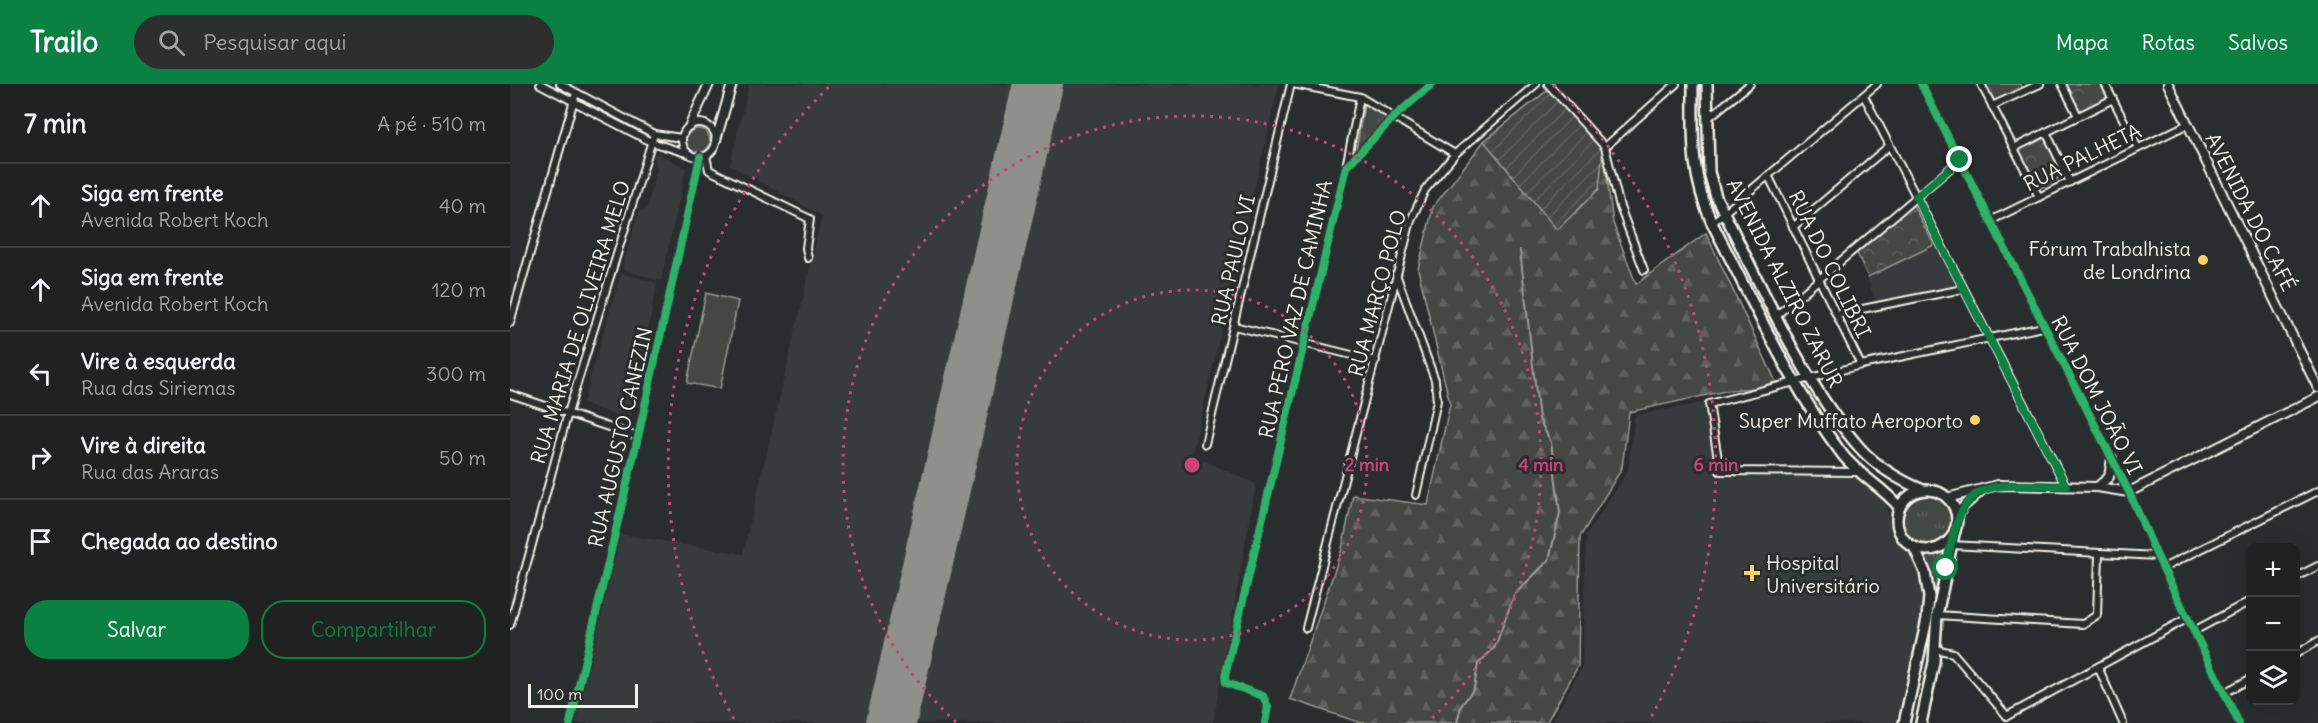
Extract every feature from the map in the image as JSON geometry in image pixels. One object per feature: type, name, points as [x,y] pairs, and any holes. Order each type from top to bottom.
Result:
[{"type":"main road","name":"AVENIDA ALZIRO ZARUR","points":[[1693,84],[1693,159],[1701,197],[1712,223],[1794,382],[1844,457],[1885,490],[1899,507]]},
{"type":"main road","name":"AVENIDA ALZIRO ZARUR","points":[[1707,84],[1709,172],[1724,212],[1810,378],[1859,447],[1899,480],[1923,490]]},
{"type":"main road","points":[[1921,723],[1934,662],[1937,615],[1956,525],[1952,505],[1940,493],[1923,490],[1905,499],[1899,507],[1897,526],[1906,542],[1914,547],[1934,549],[1950,538],[1956,525]]},
{"type":"main road","points":[[1904,723],[1927,619],[1929,597],[1925,572],[1914,547]]},
{"type":"main road","points":[[1918,655],[1935,649]]},
{"type":"main road","points":[[1918,655],[1934,662]]},
{"type":"street","points":[[540,84],[651,142],[703,156],[713,150],[732,84]]},
{"type":"street","points":[[560,84],[654,134],[682,138]]},
{"type":"street","points":[[682,138],[709,84]]},
{"type":"street","points":[[1292,84],[1360,97],[1455,154]]},
{"type":"street","name":"RUA PAULO VI","points":[[1205,444],[1292,84]]},
{"type":"street","name":"RUA PERO VAZ DE CAMINHA","points":[[1346,167],[1394,117],[1432,84]]},
{"type":"street","name":"RUA MARÇO POLO","points":[[1306,628],[1345,485],[1411,220],[1425,190],[1455,154],[1536,84]]},
{"type":"street","points":[[1548,84],[1605,147],[1620,207],[1644,270]]},
{"type":"street","points":[[1605,147],[1676,84]]},
{"type":"street","points":[[1707,119],[1750,84]]},
{"type":"street","points":[[1712,223],[1877,84]]},
{"type":"street","points":[[1981,84],[2039,197]]},
{"type":"street","points":[[1992,106],[2025,87],[2040,84]]},
{"type":"street","points":[[2062,84],[2078,116]]},
{"type":"street","points":[[2105,84],[2138,148]]},
{"type":"street","name":"AVENIDA DO CAFÉ","points":[[2168,84],[2318,388]]},
{"type":"street","name":"RUA DOM JOÃO VI","points":[[1925,85],[2043,327],[2129,492],[2157,556],[2239,723]]},
{"type":"street","points":[[510,323],[576,93]]},
{"type":"street","points":[[1864,96],[2066,486]]},
{"type":"street","name":"RUA PERO VAZ DE CAMINHA","points":[[1265,723],[1268,707],[1263,696],[1226,683],[1225,676],[1302,342],[1346,167],[1360,97]]},
{"type":"street","points":[[2014,148],[2113,99]]},
{"type":"street","points":[[690,125],[706,124],[714,130],[716,140]]},
{"type":"street","name":"RUA PALHETA","points":[[1990,221],[2188,124]]},
{"type":"street","points":[[2046,132],[2070,182]]},
{"type":"street","name":"RUA MARIA DE OLIVEIRA MELO","points":[[510,625],[524,567],[568,413],[654,134]]},
{"type":"street","points":[[682,138],[689,154]]},
{"type":"street","points":[[1793,226],[1890,146]]},
{"type":"street","points":[[703,156],[709,170],[810,219],[806,248],[808,258]]},
{"type":"street","name":"RUA AUGUSTO CANEZIN","points":[[570,723],[703,156]]},
{"type":"street","points":[[1777,315],[1960,160]]},
{"type":"street","name":"RUA DO COLIBRI","points":[[1769,177],[1861,365]]},
{"type":"street","points":[[1396,274],[1435,380],[1437,401],[1416,495]]},
{"type":"street","points":[[1837,314],[1963,289]]},
{"type":"street","points":[[1234,326],[1376,361]]},
{"type":"street","points":[[1862,471],[1720,471],[1709,404],[1861,365],[2043,327]]},
{"type":"street","points":[[510,394],[638,437]]},
{"type":"street","points":[[1947,498],[1998,485],[2097,487],[2129,492],[2318,397]]},
{"type":"street","points":[[2097,487],[2109,477],[2112,458]]},
{"type":"street","points":[[1956,525],[1962,508],[1987,488]]},
{"type":"street","points":[[2163,568],[2318,491]]},
{"type":"street","points":[[1950,545],[2099,555],[2157,556]]},
{"type":"street","points":[[1937,615],[2083,624],[2097,615],[2099,555]]},
{"type":"street","points":[[2300,575],[2318,566]]},
{"type":"street","points":[[2194,631],[2246,603]]},
{"type":"street","points":[[1935,649],[1953,653],[2006,719],[2187,618]]},
{"type":"street","points":[[2300,651],[2318,641]]},
{"type":"street","points":[[2098,667],[2123,723]]},
{"type":"street","points":[[2224,693],[2246,680]]},
{"type":"shaded area","points":[[749,84],[1279,84],[1192,455],[1256,484],[1213,723],[576,723],[620,534],[743,554],[822,216],[730,165]]},
{"type":"shaded area","points":[[657,153],[686,168],[661,281],[622,269],[639,211],[646,210],[657,169],[654,155]]},
{"type":"shaded area","points":[[1936,243],[1958,287],[1877,303],[1867,279]]},
{"type":"shaded area","points":[[621,273],[657,283],[631,417],[623,419],[583,403]]},
{"type":"shaded area","name":"Hospital Universitário","points":[[1703,403],[1717,476],[1863,477],[1885,500],[1892,530],[1909,550],[1923,584],[1924,599],[1896,723],[1551,723],[1582,667],[1586,536],[1628,470],[1635,415]]},
{"type":"green space","points":[[1983,84],[2020,84],[2023,89],[1993,103]]},
{"type":"green space","points":[[2065,84],[2102,84],[2109,98],[2079,112]]},
{"type":"green space","points":[[1548,90],[1603,149],[1613,223],[1636,284],[1706,233],[1776,382],[1756,388],[1730,390],[1629,412],[1622,468],[1580,537],[1578,666],[1546,723],[1361,723],[1290,699],[1342,549],[1353,495],[1428,505],[1450,404],[1418,269],[1433,207],[1484,141]]},
{"type":"green space","points":[[1548,90],[1603,149],[1599,189],[1557,230],[1484,141]]},
{"type":"green space","points":[[1364,104],[1391,117],[1356,150]]},
{"type":"green space","points":[[698,129],[703,130],[709,136],[709,146],[703,152],[698,153],[693,152],[687,146],[686,141],[687,136],[693,130]]},
{"type":"green space","points":[[2044,137],[2063,176],[2039,189],[2018,150]]},
{"type":"green space","points":[[1913,205],[1934,245],[1868,277],[1857,253]]},
{"type":"green space","points":[[706,293],[738,301],[720,389],[687,383]]},
{"type":"green space","points":[[1927,496],[1944,503],[1951,520],[1944,537],[1927,544],[1910,537],[1903,520],[1910,503]]},
{"type":"green space","points":[[1945,548],[1929,644],[1924,643],[1931,588],[1927,566],[1922,555],[1938,553]]},
{"type":"waterway","points":[[1457,723],[1461,706],[1474,688],[1478,664],[1495,647],[1514,595],[1549,560],[1560,513],[1551,442],[1539,419],[1520,250]]},
{"type":"runway","points":[[891,723],[1038,84]]},
{"type":"cycle path","points":[[1265,723],[1268,707],[1263,696],[1226,683],[1225,676],[1346,167],[1394,117],[1432,84]]},
{"type":"cycle path","points":[[1921,84],[2129,492],[2157,556],[2239,723]]},
{"type":"cycle path","points":[[570,723],[638,437],[700,157]]},
{"type":"place","name":"Fórum Trabalhista de Londrina","points":[[2203,260]]},
{"type":"place","name":"Super Muffato Aeroporto","points":[[1975,420]]},
{"type":"place","name":"Hospital Universitário","points":[[1752,573]]},
{"type":"route","points":[[1946,568],[1956,521],[1962,508],[1971,498],[1987,488],[1998,485],[2066,486],[1916,197],[1960,160]]}]
